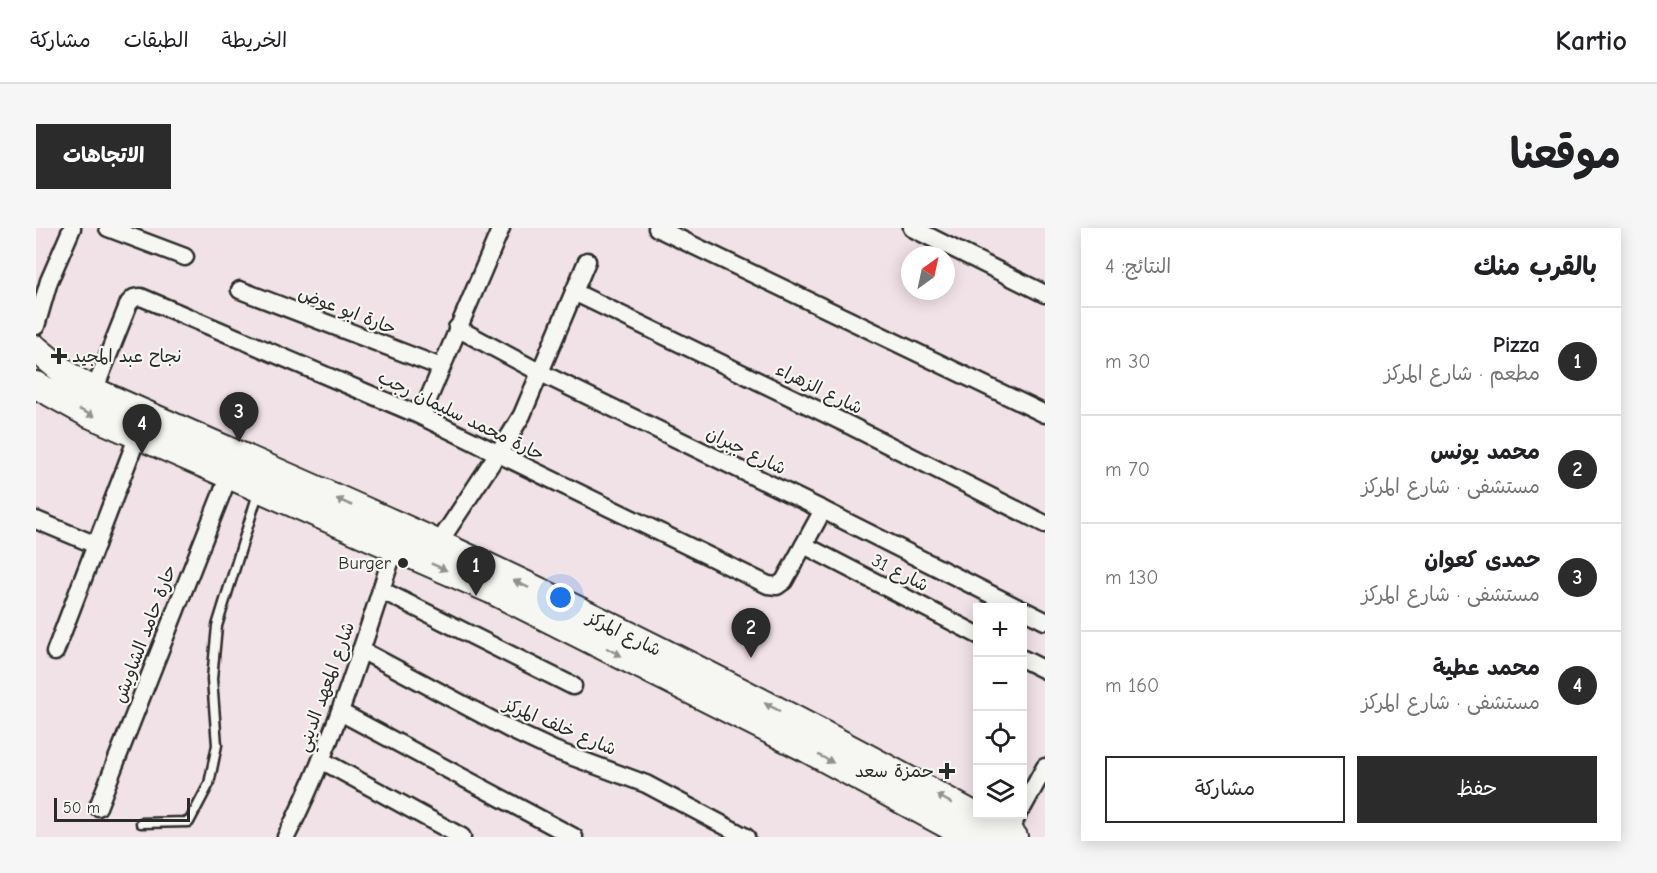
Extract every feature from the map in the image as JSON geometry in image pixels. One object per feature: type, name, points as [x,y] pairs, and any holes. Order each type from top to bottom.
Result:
[{"type":"main road","name":"شارع المركز","points":[[36,349],[69,376],[94,391],[269,484],[395,547],[509,599],[966,827],[1013,828]]},
{"type":"main road","name":"شارع المركز","points":[[36,385],[89,414],[229,475],[269,484],[438,544],[739,691],[966,827]]},
{"type":"street","points":[[36,326],[49,281],[72,228]]},
{"type":"street","points":[[108,228],[185,257]]},
{"type":"street","points":[[421,416],[501,228]]},
{"type":"street","points":[[657,228],[1045,414]]},
{"type":"street","points":[[912,228],[1045,294]]},
{"type":"street","points":[[438,544],[522,415],[587,261]]},
{"type":"street","name":"حارة ابو عوض","points":[[240,290],[441,367]]},
{"type":"street","name":"شارع الزهراء","points":[[574,292],[851,426],[1045,524]]},
{"type":"street","name":"حارة محمد سليمان رجب","points":[[94,391],[129,303],[134,298],[141,297],[421,416],[768,585],[777,586],[784,581],[823,510]]},
{"type":"street","name":"شارع جبران","points":[[457,328],[541,373],[1008,603]]},
{"type":"street","points":[[56,652],[138,435]]},
{"type":"street","name":"حارة حامد الشاويش","points":[[98,807],[229,475]]},
{"type":"street","points":[[36,520],[96,545]]},
{"type":"street","name":"شارع 31","points":[[804,546],[973,633]]},
{"type":"street","name":"شارع المعهد الديني","points":[[291,835],[340,712],[395,547]]},
{"type":"street","points":[[381,590],[573,686]]},
{"type":"street","points":[[1027,612],[1045,621]]},
{"type":"street","name":"شارع خلف المركز","points":[[361,650],[510,730],[554,750],[646,784],[746,837]]},
{"type":"street","points":[[1027,661],[1045,670]]},
{"type":"street","points":[[340,712],[574,837]]},
{"type":"street","points":[[321,760],[462,837]]},
{"type":"street","points":[[1027,800],[1045,767]]},
{"type":"lane","points":[[141,823],[189,822],[209,784],[217,745],[212,679],[217,626],[269,484]]},
{"type":"place","name":"نجاح عبد المجيد","points":[[59,356]]},
{"type":"place","name":"حمدى كعوان","points":[[239,442]]},
{"type":"place","name":"محمد عطية","points":[[142,454]]},
{"type":"place","name":"Burger","points":[[403,563]]},
{"type":"place","name":"Pizza","points":[[476,596]]},
{"type":"place","name":"محمد يونس","points":[[751,658]]},
{"type":"place","name":"حمزة سعد","points":[[947,771]]}]
